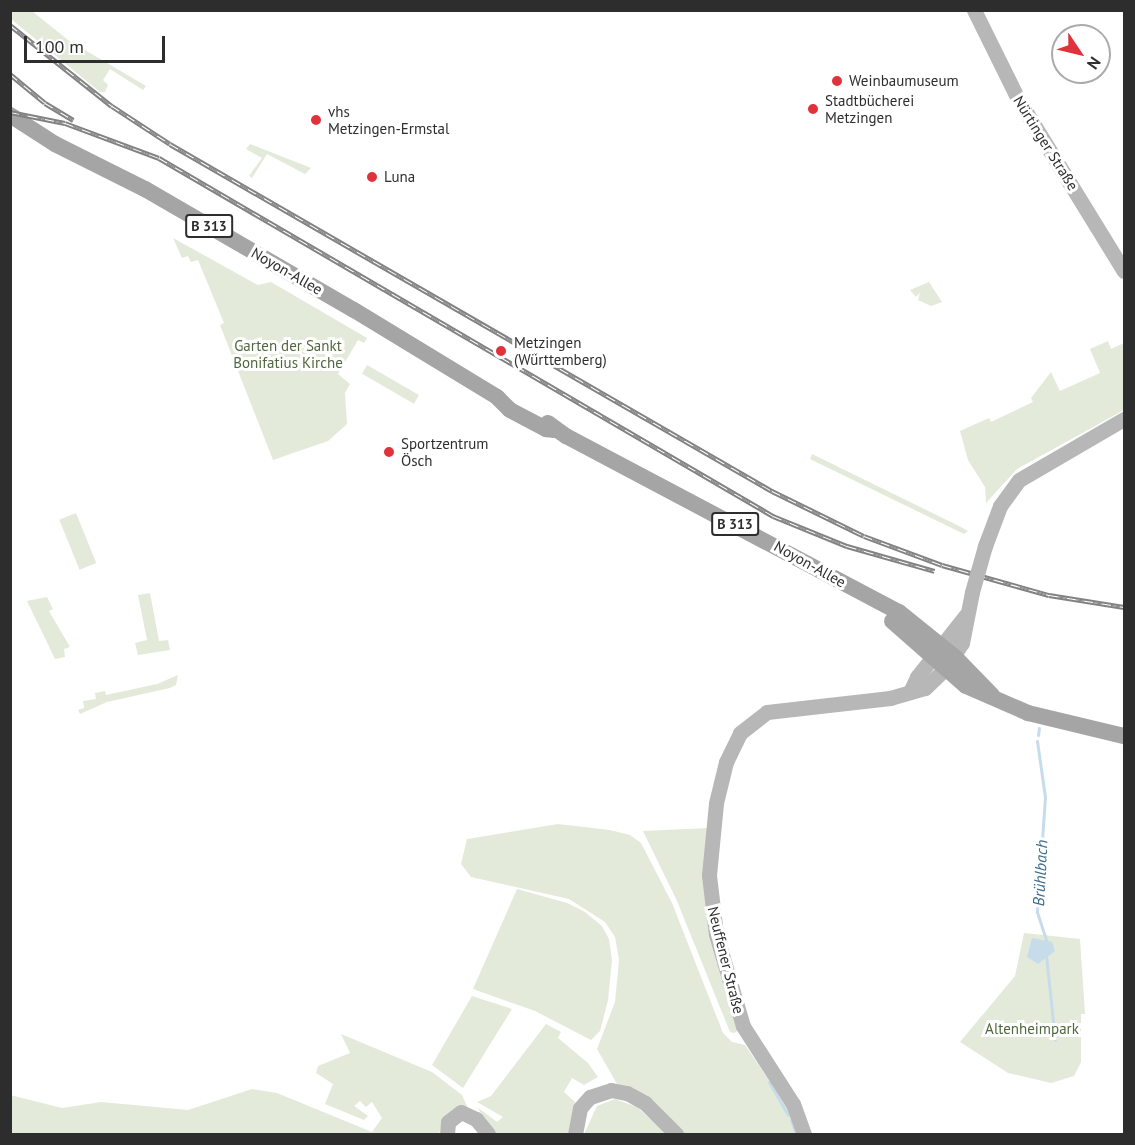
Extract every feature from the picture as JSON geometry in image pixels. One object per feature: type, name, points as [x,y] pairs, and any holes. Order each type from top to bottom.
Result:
[{"type":"main road","name":"Nürtinger Straße","points":[[974,10],[1018,99],[1125,270]]},
{"type":"main road","name":"Noyon-Allee","points":[[10,115],[55,144],[158,196],[497,397],[549,423],[554,430],[899,612],[937,651]]},
{"type":"main road","points":[[910,692],[925,688],[950,663],[962,643],[966,615],[985,546],[1000,506],[1019,480],[1125,419]]},
{"type":"main road","name":"Noyon-Allee","points":[[874,599],[890,619],[915,640],[937,651]]},
{"type":"main road","points":[[910,692],[917,677],[966,615]]},
{"type":"main road","points":[[915,640],[917,677]]},
{"type":"main road","name":"B 313","points":[[937,651],[950,663],[966,686],[992,695],[1028,713],[1125,736]]},
{"type":"main road","name":"Neuffener Straße","points":[[804,1134],[797,1111],[748,1036],[716,934],[709,874],[721,781],[734,742],[758,716],[788,708],[890,698],[910,692]]},
{"type":"main road","points":[[575,1134],[580,1108],[590,1097],[611,1090],[627,1092],[645,1103],[676,1134]]},
{"type":"main road","points":[[447,1134],[448,1122],[461,1112],[476,1119],[488,1134]]},
{"type":"green space","points":[[11,10],[32,11],[68,40],[146,86],[143,90],[110,69],[103,80],[108,85],[105,92],[100,92],[11,19]]},
{"type":"green space","points":[[250,144],[311,168],[305,174],[267,154],[252,178],[249,176],[262,158],[246,149]]},
{"type":"green space","name":"Garten der Sankt Bonifatius Kirche","points":[[173,238],[258,285],[271,282],[367,338],[364,343],[358,340],[338,374],[350,384],[345,393],[347,424],[328,441],[273,460],[220,325],[224,323],[198,260],[191,262],[188,256],[182,258]]},
{"type":"green space","points":[[929,282],[942,302],[931,306],[918,300],[920,293],[916,297],[910,290]]},
{"type":"green space","points":[[1108,341],[1111,349],[1124,343],[1124,410],[1017,469],[986,503],[985,487],[968,460],[960,431],[989,418],[991,422],[1033,402],[1031,398],[1051,372],[1060,391],[1100,373],[1090,349]]},
{"type":"green space","points":[[367,365],[419,395],[414,404],[362,374]]},
{"type":"green space","points":[[812,454],[968,531],[964,534],[810,459]]},
{"type":"green space","points":[[76,513],[96,563],[80,570],[59,520]]},
{"type":"green space","points":[[150,593],[159,641],[168,640],[170,650],[138,655],[135,643],[147,640],[138,595]]},
{"type":"green space","points":[[47,597],[53,609],[49,611],[70,647],[64,649],[65,657],[55,659],[27,601]]},
{"type":"green space","points":[[178,675],[176,685],[170,688],[107,702],[80,714],[78,710],[84,708],[83,701],[96,699],[95,693],[105,691],[106,695],[157,684]]},
{"type":"green space","points":[[558,824],[610,830],[630,835],[641,843],[672,903],[723,1033],[732,1042],[745,1045],[788,1108],[799,1134],[684,1134],[646,1096],[617,1084],[597,1049],[615,1002],[619,960],[615,937],[605,922],[569,899],[471,877],[461,864],[467,839]]},
{"type":"green space","points":[[708,828],[704,874],[739,1030],[734,1033],[730,1032],[677,901],[643,831]]},
{"type":"green space","points":[[517,889],[567,903],[585,912],[602,926],[609,939],[612,960],[608,1000],[600,1031],[591,1040],[535,1011],[473,989]]},
{"type":"green space","name":"Altenheimpark","points":[[1024,933],[1080,939],[1085,1014],[1081,1014],[1081,1062],[1074,1076],[1051,1083],[1008,1073],[960,1042],[1015,976]]},
{"type":"green space","points":[[472,996],[512,1009],[463,1088],[432,1065]]},
{"type":"green space","points":[[546,1024],[561,1032],[558,1038],[588,1063],[598,1077],[584,1085],[572,1078],[564,1092],[575,1102],[568,1134],[495,1134],[477,1107],[497,1122],[503,1117],[477,1102],[491,1096]]},
{"type":"green space","points":[[341,1034],[432,1072],[462,1095],[468,1108],[444,1117],[439,1134],[11,1134],[10,1095],[62,1108],[101,1102],[188,1110],[252,1089],[277,1093],[372,1132],[382,1118],[372,1102],[366,1107],[360,1101],[354,1106],[368,1116],[364,1120],[325,1104],[333,1084],[316,1073],[318,1066],[350,1053]]},
{"type":"green space","points":[[615,1099],[637,1107],[667,1134],[584,1134],[597,1106]]},
{"type":"water","points":[[1032,938],[1052,942],[1055,951],[1038,964],[1027,957]]},
{"type":"waterway","name":"Brühlbach","points":[[1038,735],[1039,728]]},
{"type":"waterway","name":"Brühlbach","points":[[1037,741],[1045,797],[1037,912],[1047,943]]},
{"type":"waterway","name":"Brühlbach","points":[[1046,955],[1055,1040]]},
{"type":"waterway","points":[[769,1082],[788,1115]]},
{"type":"waterway","points":[[791,1120],[796,1134]]},
{"type":"railway","points":[[10,25],[112,106],[170,144],[772,491],[864,536],[942,565],[1049,595],[1124,607]]},
{"type":"railway","points":[[10,74],[45,103],[73,120]]},
{"type":"railway","points":[[10,112],[65,123],[159,158],[773,516],[847,546],[935,571]]},
{"type":"place","name":"Weinbaumuseum","points":[[837,81]]},
{"type":"place","name":"Stadtbücherei Metzingen","points":[[813,109]]},
{"type":"place","name":"vhs Metzingen-Ermstal","points":[[316,120]]},
{"type":"place","name":"Luna","points":[[372,177]]},
{"type":"place","name":"Metzingen (Württemberg)","points":[[501,351]]},
{"type":"place","name":"Sportzentrum Ösch","points":[[389,452]]}]
